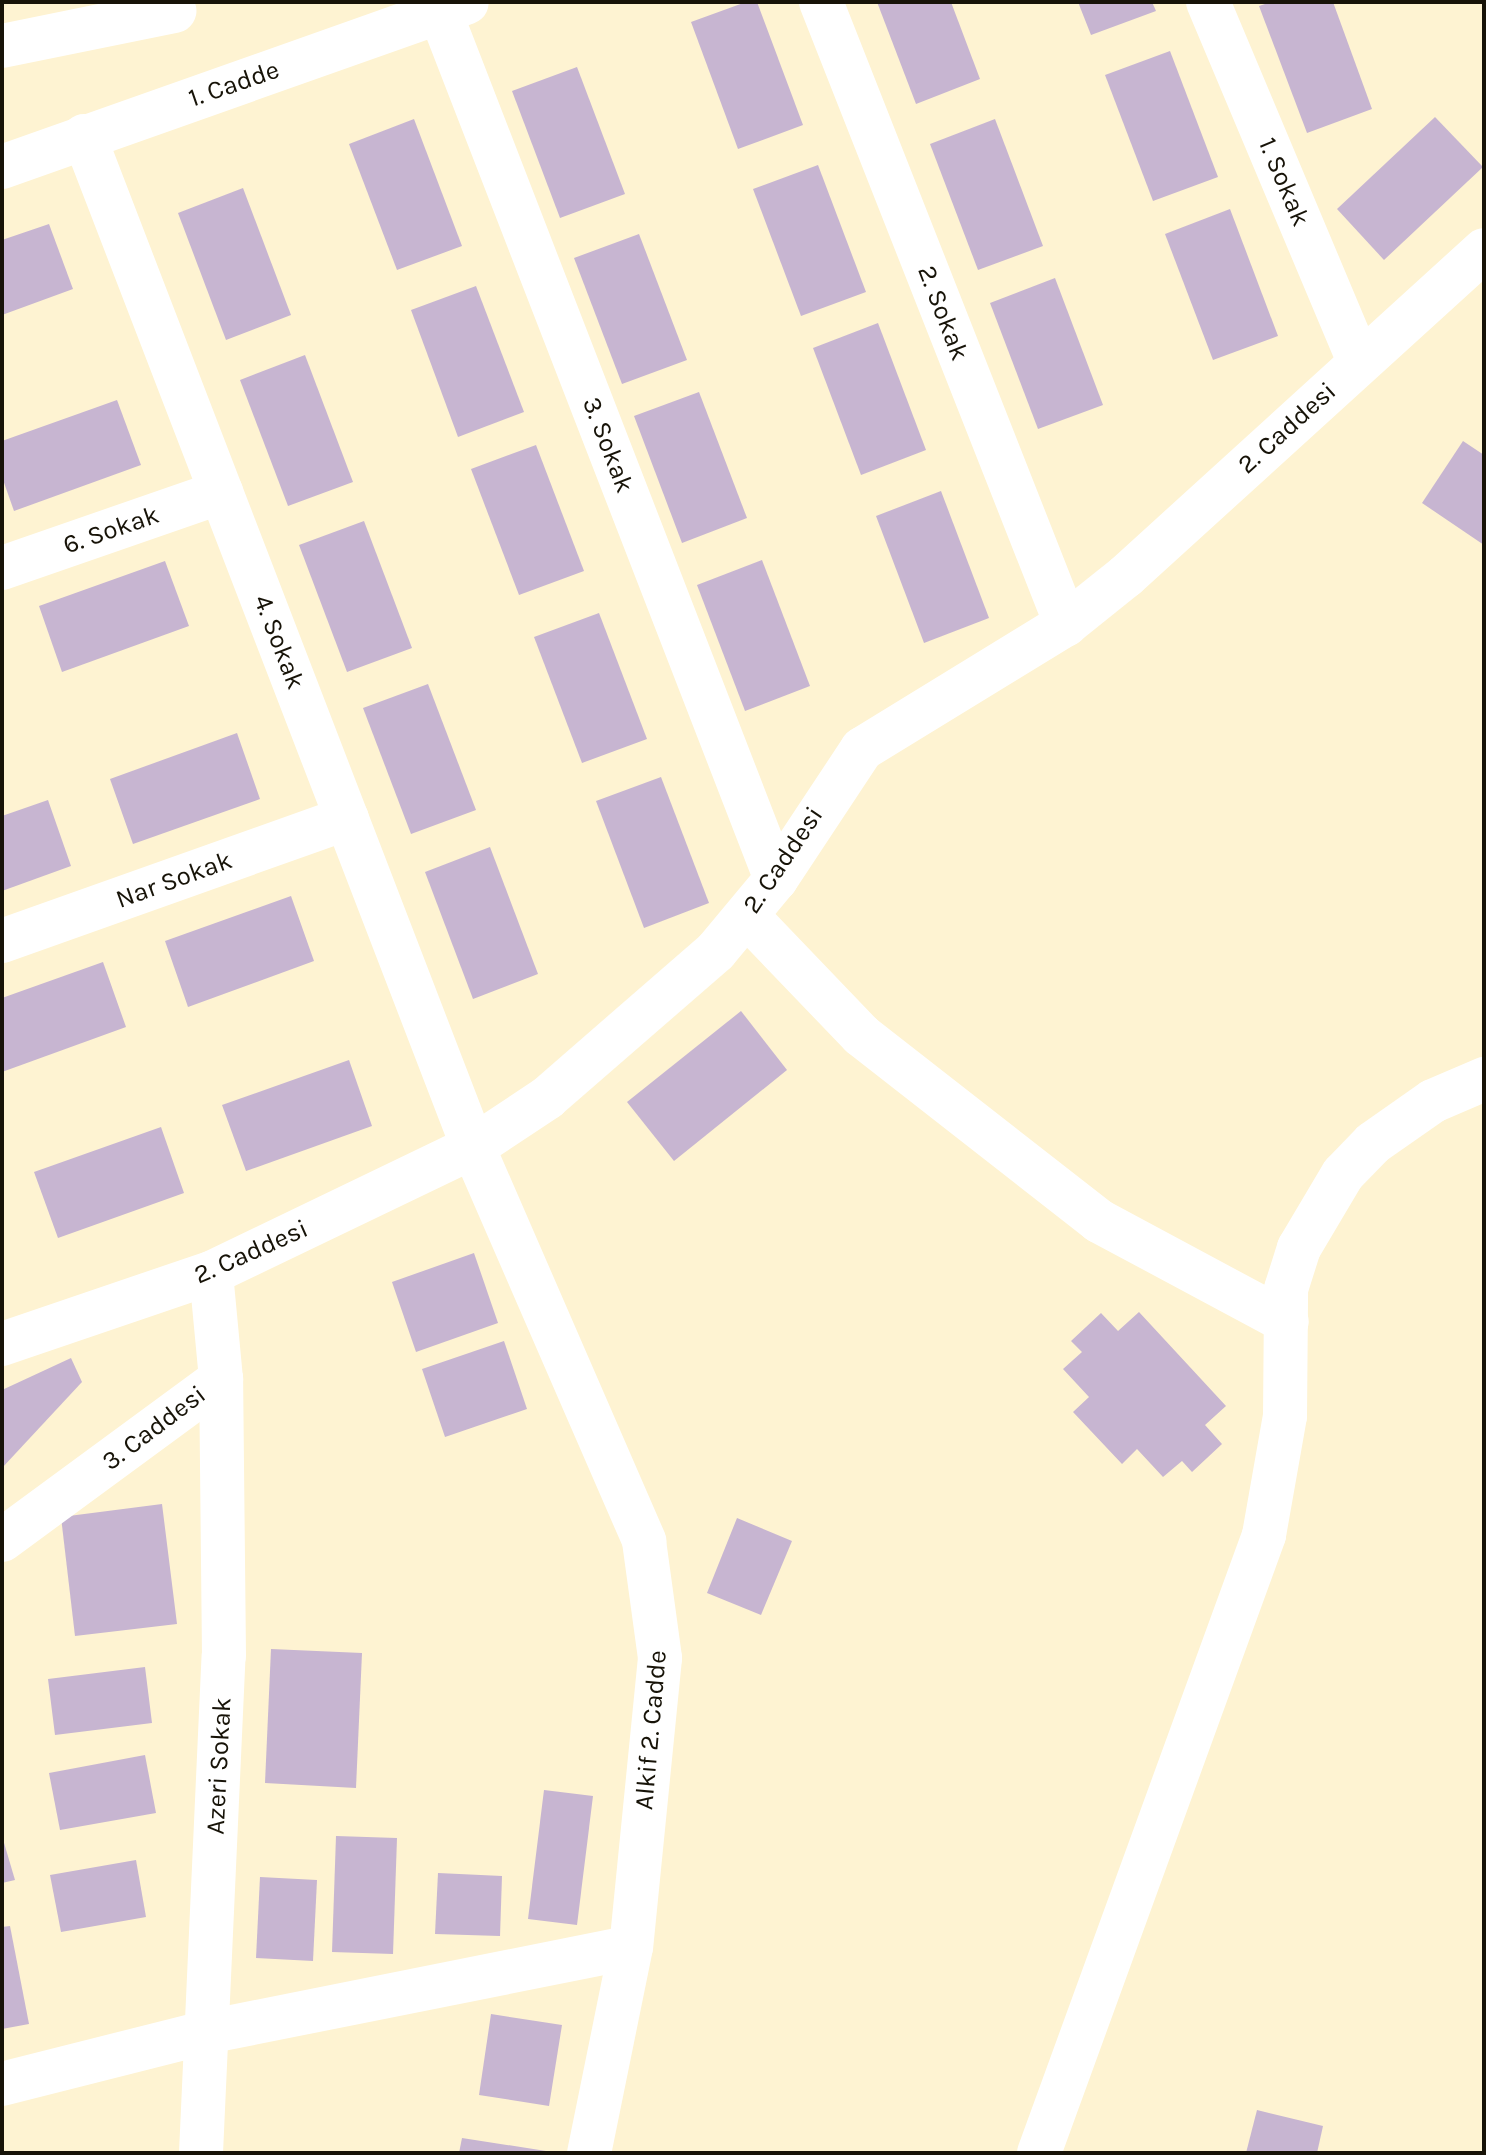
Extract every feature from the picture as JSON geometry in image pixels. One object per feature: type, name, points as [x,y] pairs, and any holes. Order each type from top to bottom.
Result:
[{"type":"street","name":"2. Sokak","points":[[821,2],[1066,624]]},
{"type":"street","name":"1. Sokak","points":[[1208,2],[1359,362]]},
{"type":"street","name":"1. Cadde","points":[[4,161],[453,7]]},
{"type":"street","name":"3. Sokak","points":[[453,7],[776,879]]},
{"type":"street","points":[[2,46],[174,11]]},
{"type":"street","name":"4. Sokak","points":[[84,136],[473,1147]]},
{"type":"street","name":"2. Caddesi","points":[[2,1344],[211,1273],[473,1147],[617,1043],[747,916],[776,879],[862,749],[1066,624],[1484,250]]},
{"type":"street","name":"6. Sokak","points":[[2,568],[221,492]]},
{"type":"street","name":"Nar Sokak","points":[[2,941],[347,818]]},
{"type":"street","points":[[747,916],[861,1035],[1099,1221],[1287,1322]]},
{"type":"street","points":[[1039,2153],[1264,1535],[1285,1416],[1286,1289],[1299,1248],[1343,1174],[1402,1120],[1484,1079]]},
{"type":"street","name":"Alkif 2. Cadde","points":[[473,1147],[630,1497],[647,1557],[660,1658],[631,1947],[589,2153]]},
{"type":"street","name":"3. Caddesi","points":[[2,1540],[221,1379],[211,1273]]},
{"type":"street","name":"Azeri Sokak","points":[[201,2153],[224,1656],[221,1379]]},
{"type":"street","points":[[2,2084],[207,2032],[631,1947]]},
{"type":"building","points":[[746,2],[757,2],[803,125],[738,149],[691,22]]},
{"type":"building","points":[[877,2],[951,2],[980,79],[916,104]]},
{"type":"building","points":[[1078,2],[1152,2],[1156,11],[1091,35]]},
{"type":"building","points":[[1271,2],[1333,2],[1372,109],[1307,133],[1259,6]]},
{"type":"building","points":[[1170,51],[1218,177],[1153,201],[1105,75]]},
{"type":"building","points":[[577,67],[625,194],[560,218],[512,91]]},
{"type":"building","points":[[1435,117],[1483,167],[1384,260],[1337,209]]},
{"type":"building","points":[[414,119],[462,246],[397,270],[349,144]]},
{"type":"building","points":[[995,119],[1043,246],[978,270],[930,144]]},
{"type":"building","points":[[818,165],[866,292],[801,316],[753,189]]},
{"type":"building","points":[[243,188],[291,315],[226,340],[178,213]]},
{"type":"building","points":[[1230,209],[1278,336],[1213,360],[1165,234]]},
{"type":"building","points":[[49,224],[73,289],[2,315],[2,240]]},
{"type":"building","points":[[639,234],[687,360],[622,384],[574,258]]},
{"type":"building","points":[[1055,278],[1103,405],[1038,429],[990,303]]},
{"type":"building","points":[[476,286],[524,412],[458,437],[411,310]]},
{"type":"building","points":[[878,323],[926,450],[861,475],[813,348]]},
{"type":"building","points":[[305,355],[353,482],[288,506],[240,380]]},
{"type":"building","points":[[699,392],[747,518],[682,543],[634,416]]},
{"type":"building","points":[[117,400],[141,465],[14,511],[2,477],[2,441]]},
{"type":"building","points":[[1463,441],[1484,455],[1484,545],[1422,503]]},
{"type":"building","points":[[536,445],[584,571],[519,595],[471,469]]},
{"type":"building","points":[[941,491],[989,618],[924,643],[876,516]]},
{"type":"building","points":[[364,521],[412,648],[347,672],[299,545]]},
{"type":"building","points":[[762,560],[810,686],[745,711],[697,585]]},
{"type":"building","points":[[165,561],[189,626],[62,672],[39,606]]},
{"type":"building","points":[[599,613],[647,739],[582,763],[534,637]]},
{"type":"building","points":[[428,684],[476,810],[411,834],[363,708]]},
{"type":"building","points":[[237,733],[260,799],[133,844],[110,779]]},
{"type":"building","points":[[661,777],[709,903],[644,928],[596,801]]},
{"type":"building","points":[[48,800],[71,866],[2,891],[2,816]]},
{"type":"building","points":[[490,847],[538,974],[473,999],[425,872]]},
{"type":"building","points":[[291,896],[314,961],[188,1007],[165,941]]},
{"type":"building","points":[[103,962],[126,1027],[2,1072],[2,998]]},
{"type":"building","points":[[741,1011],[787,1070],[674,1161],[627,1102]]},
{"type":"building","points":[[349,1060],[372,1126],[246,1171],[222,1105]]},
{"type":"building","points":[[161,1127],[184,1193],[58,1238],[34,1172]]},
{"type":"building","points":[[474,1253],[498,1323],[416,1352],[392,1282]]},
{"type":"building","points":[[1139,1312],[1226,1406],[1205,1425],[1222,1444],[1192,1472],[1182,1461],[1163,1477],[1137,1449],[1122,1464],[1073,1412],[1089,1397],[1063,1369],[1082,1352],[1071,1341],[1101,1313],[1118,1331]]},
{"type":"building","points":[[504,1341],[527,1409],[445,1437],[422,1369]]},
{"type":"building","points":[[71,1358],[82,1382],[2,1468],[2,1390]]},
{"type":"building","points":[[162,1504],[177,1624],[75,1636],[61,1517]]},
{"type":"building","points":[[737,1518],[792,1541],[761,1615],[707,1593]]},
{"type":"building","points":[[271,1649],[362,1653],[356,1788],[265,1783]]},
{"type":"building","points":[[145,1667],[152,1723],[55,1735],[48,1679]]},
{"type":"building","points":[[145,1755],[156,1813],[60,1830],[49,1773]]},
{"type":"building","points":[[544,1790],[593,1796],[577,1925],[528,1919]]},
{"type":"building","points":[[2,1836],[15,1880],[2,1883]]},
{"type":"building","points":[[336,1836],[397,1838],[393,1954],[332,1952]]},
{"type":"building","points":[[136,1860],[146,1917],[61,1932],[50,1875]]},
{"type":"building","points":[[438,1873],[502,1876],[500,1936],[435,1934]]},
{"type":"building","points":[[260,1877],[317,1880],[313,1961],[256,1958]]},
{"type":"building","points":[[10,1926],[29,2024],[2,2029],[2,1927]]},
{"type":"building","points":[[491,2014],[562,2025],[549,2106],[479,2095]]},
{"type":"building","points":[[1257,2110],[1323,2126],[1317,2153],[1246,2153]]},
{"type":"building","points":[[462,2138],[546,2151],[546,2153],[459,2153]]}]
